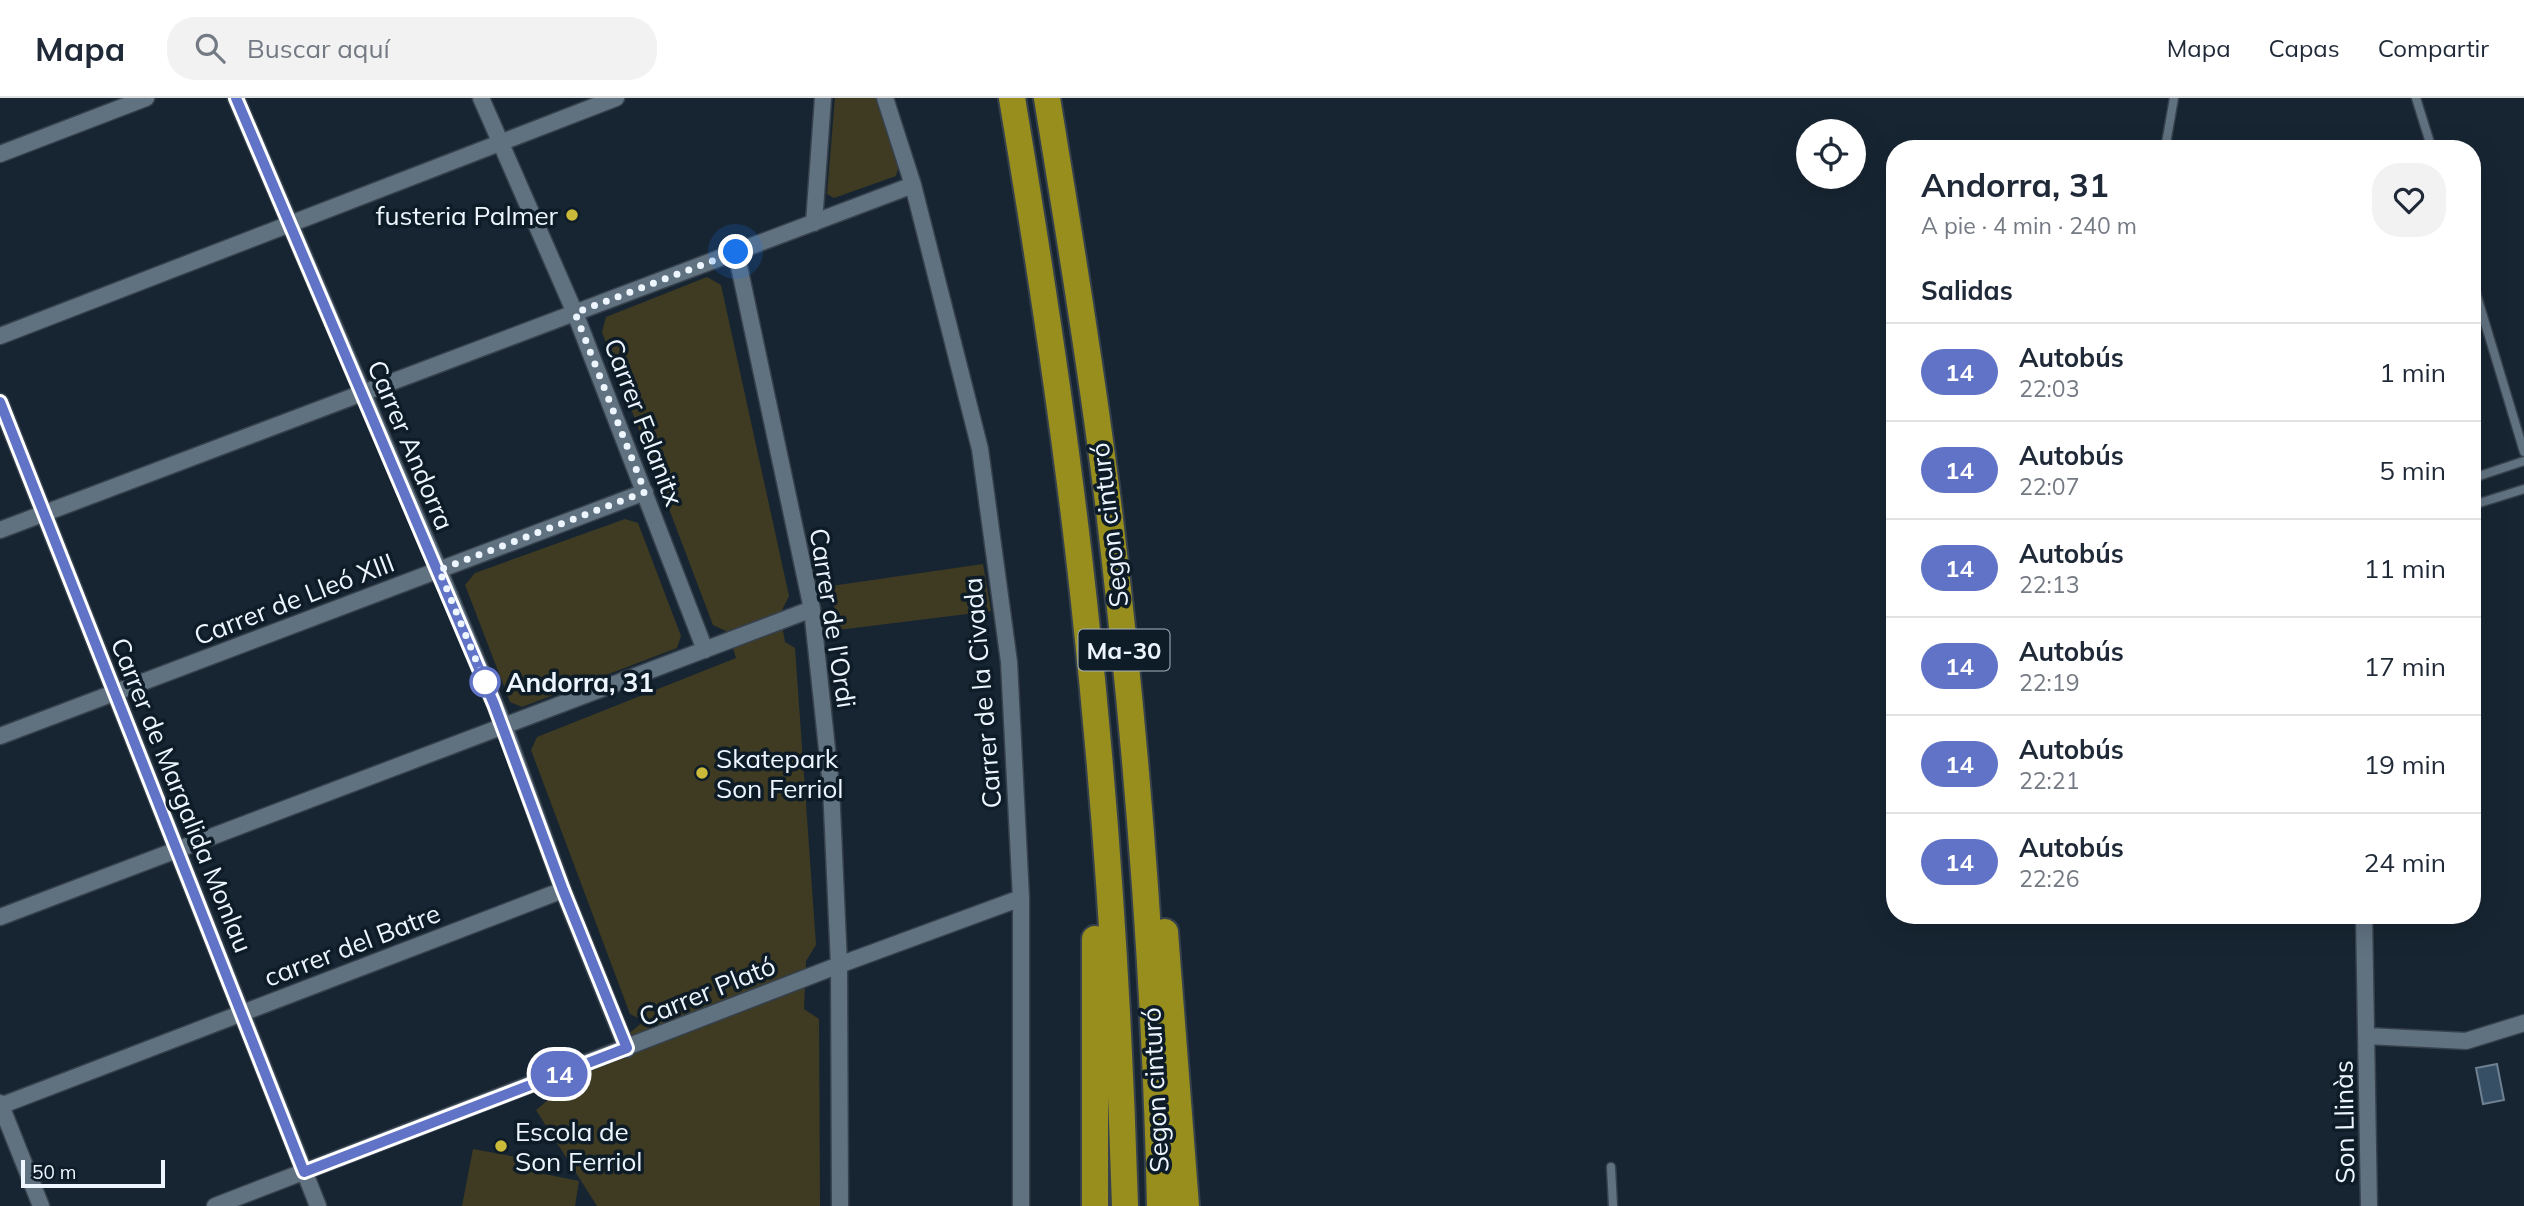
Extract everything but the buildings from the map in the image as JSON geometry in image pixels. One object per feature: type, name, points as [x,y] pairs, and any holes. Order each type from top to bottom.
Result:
[{"type":"highway","name":"Segon cinturó","points":[[1012,98],[1068,469],[1101,778]]},
{"type":"highway","name":"Segon cinturó","points":[[1047,98],[1104,475],[1130,707],[1147,916],[1160,1206]]},
{"type":"highway","points":[[1130,707],[1151,769],[1186,1206]]},
{"type":"highway","points":[[1095,1206],[1096,959],[1089,857],[1101,778]]},
{"type":"highway","name":"Ma-30","points":[[1101,778],[1118,1030],[1125,1206]]},
{"type":"street","points":[[0,154],[146,98]]},
{"type":"street","name":"Carrer Andorra","points":[[236,98],[439,570],[503,726],[563,890],[627,1048]]},
{"type":"street","name":"Carrer Felanitx","points":[[481,98],[575,313],[705,650]]},
{"type":"street","points":[[0,336],[616,98]]},
{"type":"street","points":[[814,223],[823,98]]},
{"type":"street","name":"Carrer de la Civada","points":[[885,98],[914,185],[980,450],[1009,662],[1021,898],[1021,1206]]},
{"type":"street","points":[[0,530],[914,185]]},
{"type":"street","name":"Carrer de l'Ordi","points":[[736,252],[811,609],[831,786],[839,965],[840,1206]]},
{"type":"street","name":"Carrer de Margalida Monlau","points":[[0,402],[318,1206]]},
{"type":"street","name":"Carrer de Lleó XIII","points":[[0,736],[645,492]]},
{"type":"street","points":[[0,917],[811,609]]},
{"type":"street","name":"carrer del Batre","points":[[0,1104],[563,890]]},
{"type":"street","name":"Carrer Plató","points":[[215,1206],[839,965],[1021,898]]},
{"type":"street","name":"Son Llinàs","points":[[2364,924],[2369,1206]]},
{"type":"street","name":"Son Llinàs","points":[[2367,1037],[2466,1041],[2524,1023]]},
{"type":"street","points":[[0,1104],[41,1206]]},
{"type":"lane","points":[[2167,140],[2174,98]]},
{"type":"lane","points":[[2416,98],[2429,140]]},
{"type":"lane","points":[[2481,310],[2524,452]]},
{"type":"lane","points":[[2481,475],[2524,461]]},
{"type":"lane","points":[[2481,502],[2524,489]]},
{"type":"lane","points":[[1611,1167],[1613,1206]]},
{"type":"shaded area","points":[[835,98],[876,98],[899,165],[896,176],[834,198],[827,194]]},
{"type":"shaded area","points":[[707,277],[721,285],[789,596],[780,614],[785,642],[795,648],[816,945],[806,961],[804,1009],[819,1019],[820,1206],[597,1206],[536,1110],[644,1021],[630,1014],[531,750],[537,737],[736,658],[728,632],[713,625],[602,332],[606,317]]},
{"type":"shaded area","points":[[625,519],[638,523],[681,636],[677,648],[522,707],[510,702],[465,585],[475,573]]},
{"type":"shaded area","points":[[983,564],[991,611],[838,630],[831,586]]},
{"type":"shaded area","points":[[473,1149],[527,1159],[525,1170],[579,1181],[575,1206],[462,1206]]},
{"type":"water","points":[[2497,1064],[2504,1100],[2483,1104],[2476,1068]]},
{"type":"bus line","name":"14","points":[[0,402],[304,1172],[627,1048],[563,890],[503,726],[439,570],[236,98]]},
{"type":"place","name":"fusteria Palmer","points":[[572,215]]},
{"type":"place","name":"Andorra, 31","points":[[485,682]]},
{"type":"place","name":"Skatepark Son Ferriol","points":[[702,773]]},
{"type":"place","name":"Escola de Son Ferriol","points":[[501,1146]]},
{"type":"route","points":[[485,682],[439,570],[645,492],[575,313],[736,252]]}]
